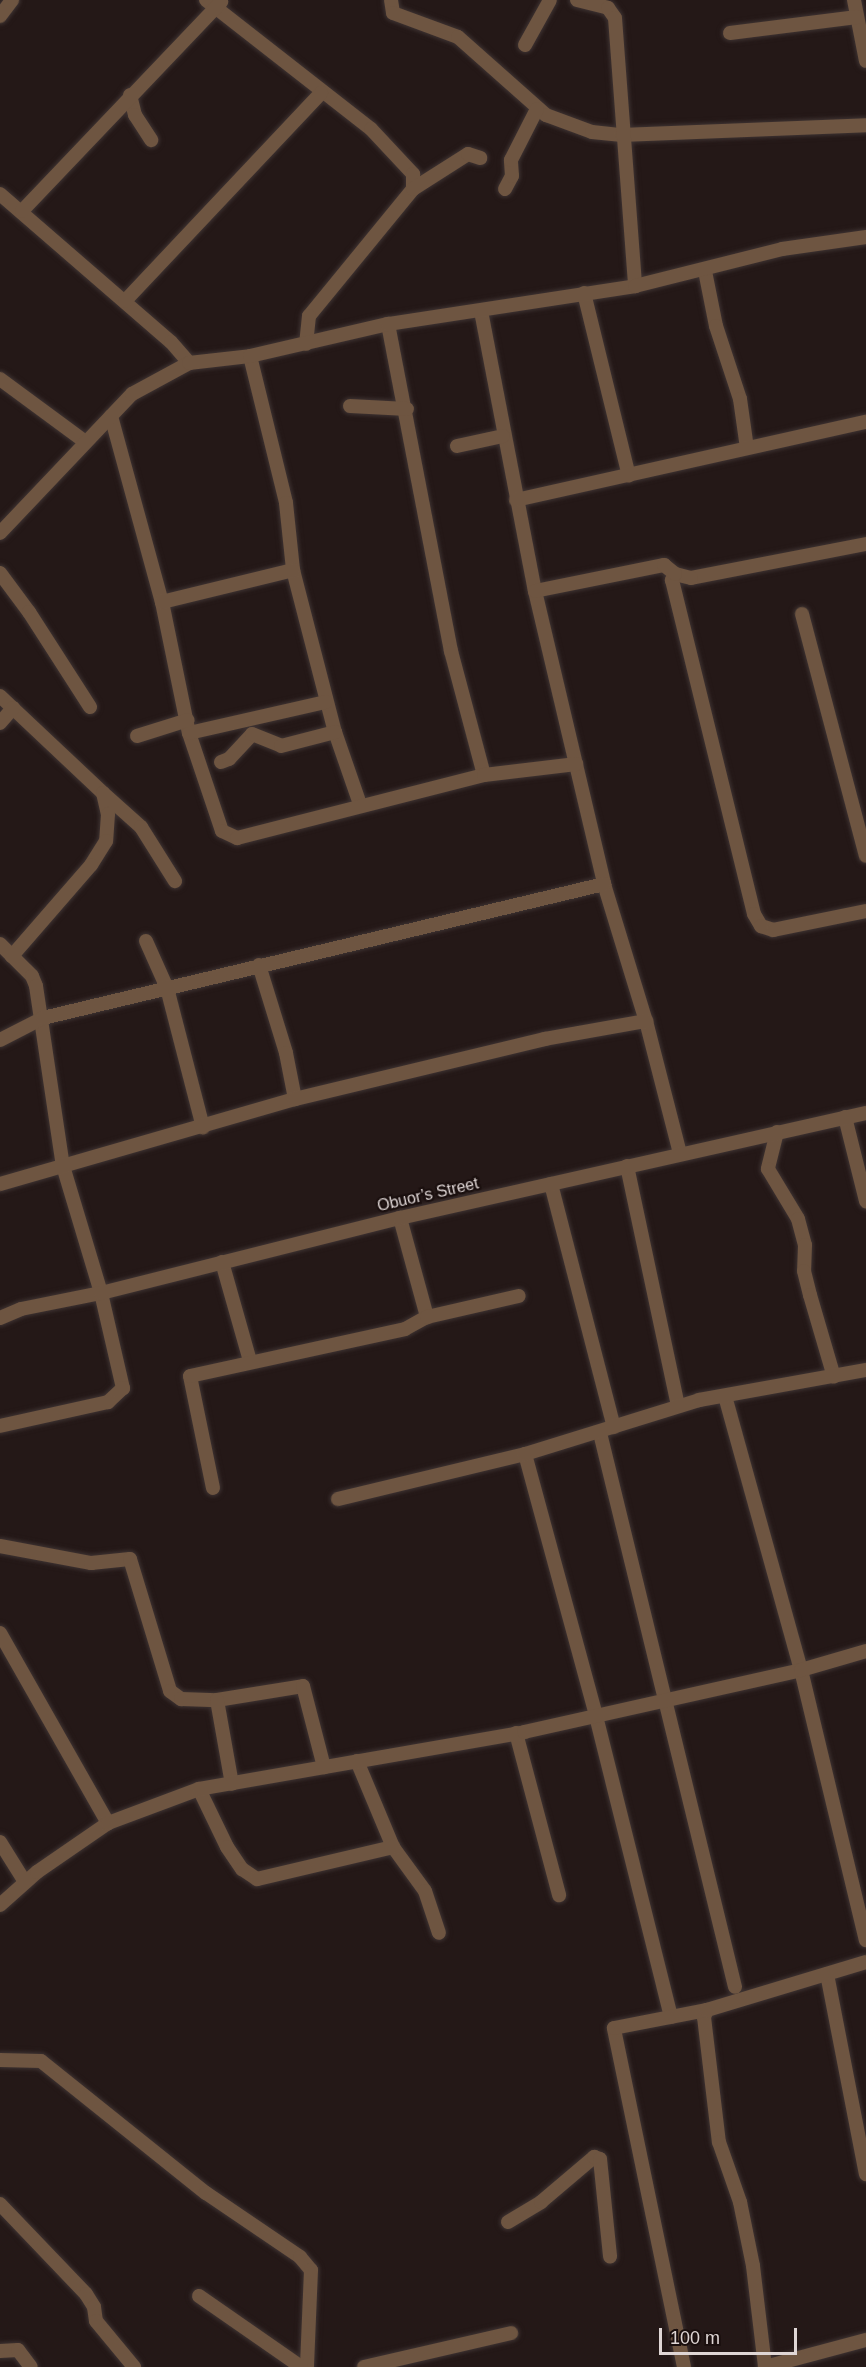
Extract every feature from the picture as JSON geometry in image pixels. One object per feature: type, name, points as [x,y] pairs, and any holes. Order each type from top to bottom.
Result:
[{"type":"street","points":[[0,16],[12,0]]},
{"type":"street","points":[[391,0],[393,13],[458,37],[489,60],[493,71],[537,108],[566,125],[621,135],[866,125]]},
{"type":"street","points":[[525,45],[550,0]]},
{"type":"street","points":[[577,0],[608,8],[615,18],[621,135],[635,286]]},
{"type":"street","points":[[854,0],[866,62]]},
{"type":"street","points":[[22,211],[215,2],[321,93],[370,129],[413,174],[413,189]]},
{"type":"street","points":[[730,33],[857,17]]},
{"type":"street","points":[[125,301],[321,93]]},
{"type":"street","points":[[130,95],[135,115],[151,140]]},
{"type":"street","points":[[506,189],[512,176],[511,160],[537,108]]},
{"type":"street","points":[[306,344],[309,316],[324,293],[413,189],[468,154],[480,158]]},
{"type":"street","points":[[0,194],[125,301],[189,363]]},
{"type":"street","points":[[0,533],[84,441],[132,394],[189,363],[250,356],[388,324],[635,286],[705,271],[782,249],[866,237]]},
{"type":"street","points":[[705,271],[716,326],[740,399],[747,448]]},
{"type":"street","points":[[584,293],[628,476]]},
{"type":"street","points":[[482,311],[503,436],[535,591],[604,884],[646,1021],[680,1153]]},
{"type":"street","points":[[388,324],[407,409],[451,651],[484,775]]},
{"type":"street","points":[[250,356],[286,503],[293,570],[326,702],[360,804]]},
{"type":"street","points":[[0,379],[84,441]]},
{"type":"street","points":[[350,406],[407,409]]},
{"type":"street","points":[[111,416],[162,602],[188,726],[216,822],[222,831],[237,838],[360,804],[484,775],[576,764]]},
{"type":"street","points":[[516,500],[866,422]]},
{"type":"street","points":[[457,446],[503,436]]},
{"type":"street","points":[[535,591],[664,565],[675,574],[691,578],[866,544]]},
{"type":"street","points":[[162,602],[293,570]]},
{"type":"street","points":[[0,573],[30,612],[90,708]]},
{"type":"street","points":[[675,574],[672,580],[745,879],[761,926],[773,930],[866,910]]},
{"type":"street","points":[[802,614],[866,856]]},
{"type":"street","points":[[0,696],[141,827],[175,881]]},
{"type":"street","points":[[137,736],[326,702]]},
{"type":"street","points":[[0,723],[13,708]]},
{"type":"street","points":[[221,762],[230,759],[252,734],[281,746],[335,732]]},
{"type":"street","points":[[12,956],[91,866],[106,841],[108,814],[103,793]]},
{"type":"street","points":[[154,848],[167,839]]},
{"type":"street","points":[[0,1040],[43,1018],[604,884]]},
{"type":"street","points":[[146,941],[167,988],[203,1127]]},
{"type":"street","points":[[0,945],[33,976],[43,1018],[63,1166],[101,1293],[123,1388],[118,1397],[0,1426]]},
{"type":"street","points":[[259,965],[286,1053],[294,1099]]},
{"type":"street","points":[[0,1184],[294,1099],[545,1039],[646,1021]]},
{"type":"street","name":"Obuor’s Street","points":[[0,1318],[30,1307],[101,1293],[400,1218],[680,1153],[866,1113]]},
{"type":"street","points":[[845,1117],[866,1201]]},
{"type":"street","points":[[777,1132],[768,1169],[798,1219],[805,1245],[810,1295],[834,1377]]},
{"type":"street","points":[[627,1166],[678,1406]]},
{"type":"street","points":[[551,1184],[614,1427]]},
{"type":"street","points":[[400,1218],[427,1317]]},
{"type":"street","points":[[222,1262],[250,1362]]},
{"type":"street","points":[[213,1488],[189,1376],[405,1329],[427,1317],[519,1296]]},
{"type":"street","points":[[338,1499],[525,1454],[600,1433],[678,1406],[866,1370]]},
{"type":"street","points":[[725,1396],[801,1670],[866,1940]]},
{"type":"street","points":[[600,1433],[667,1699],[735,1987]]},
{"type":"street","points":[[525,1454],[596,1716],[671,2017]]},
{"type":"street","points":[[0,1546],[91,1563],[130,1559],[170,1691],[181,1699],[217,1700],[303,1686],[324,1767]]},
{"type":"street","points":[[0,1633],[108,1823]]},
{"type":"street","points":[[0,1905],[25,1882],[108,1823],[199,1789],[516,1733],[801,1670],[866,1651]]},
{"type":"street","points":[[217,1700],[231,1784]]},
{"type":"street","points":[[516,1733],[559,1895]]},
{"type":"street","points":[[357,1761],[393,1847],[425,1891],[439,1933]]},
{"type":"street","points":[[199,1789],[227,1847],[242,1869],[257,1879],[393,1847]]},
{"type":"street","points":[[0,1842],[25,1882]]},
{"type":"street","points":[[684,2367],[614,2028],[707,2010],[866,1962]]},
{"type":"street","points":[[826,1974],[866,2174]]},
{"type":"street","points":[[707,2010],[704,2017],[719,2142],[740,2202],[771,2367],[866,2340]]},
{"type":"street","points":[[0,2060],[41,2061],[206,2193],[300,2257],[311,2270],[307,2367]]},
{"type":"street","points":[[508,2222],[541,2202],[594,2157],[600,2158],[610,2256]]},
{"type":"street","points":[[0,2204],[86,2294],[94,2307],[96,2321],[134,2367]]},
{"type":"street","points":[[199,2296],[301,2367]]},
{"type":"street","points":[[364,2367],[511,2333]]},
{"type":"street","points":[[0,2351],[18,2350],[31,2367]]}]
